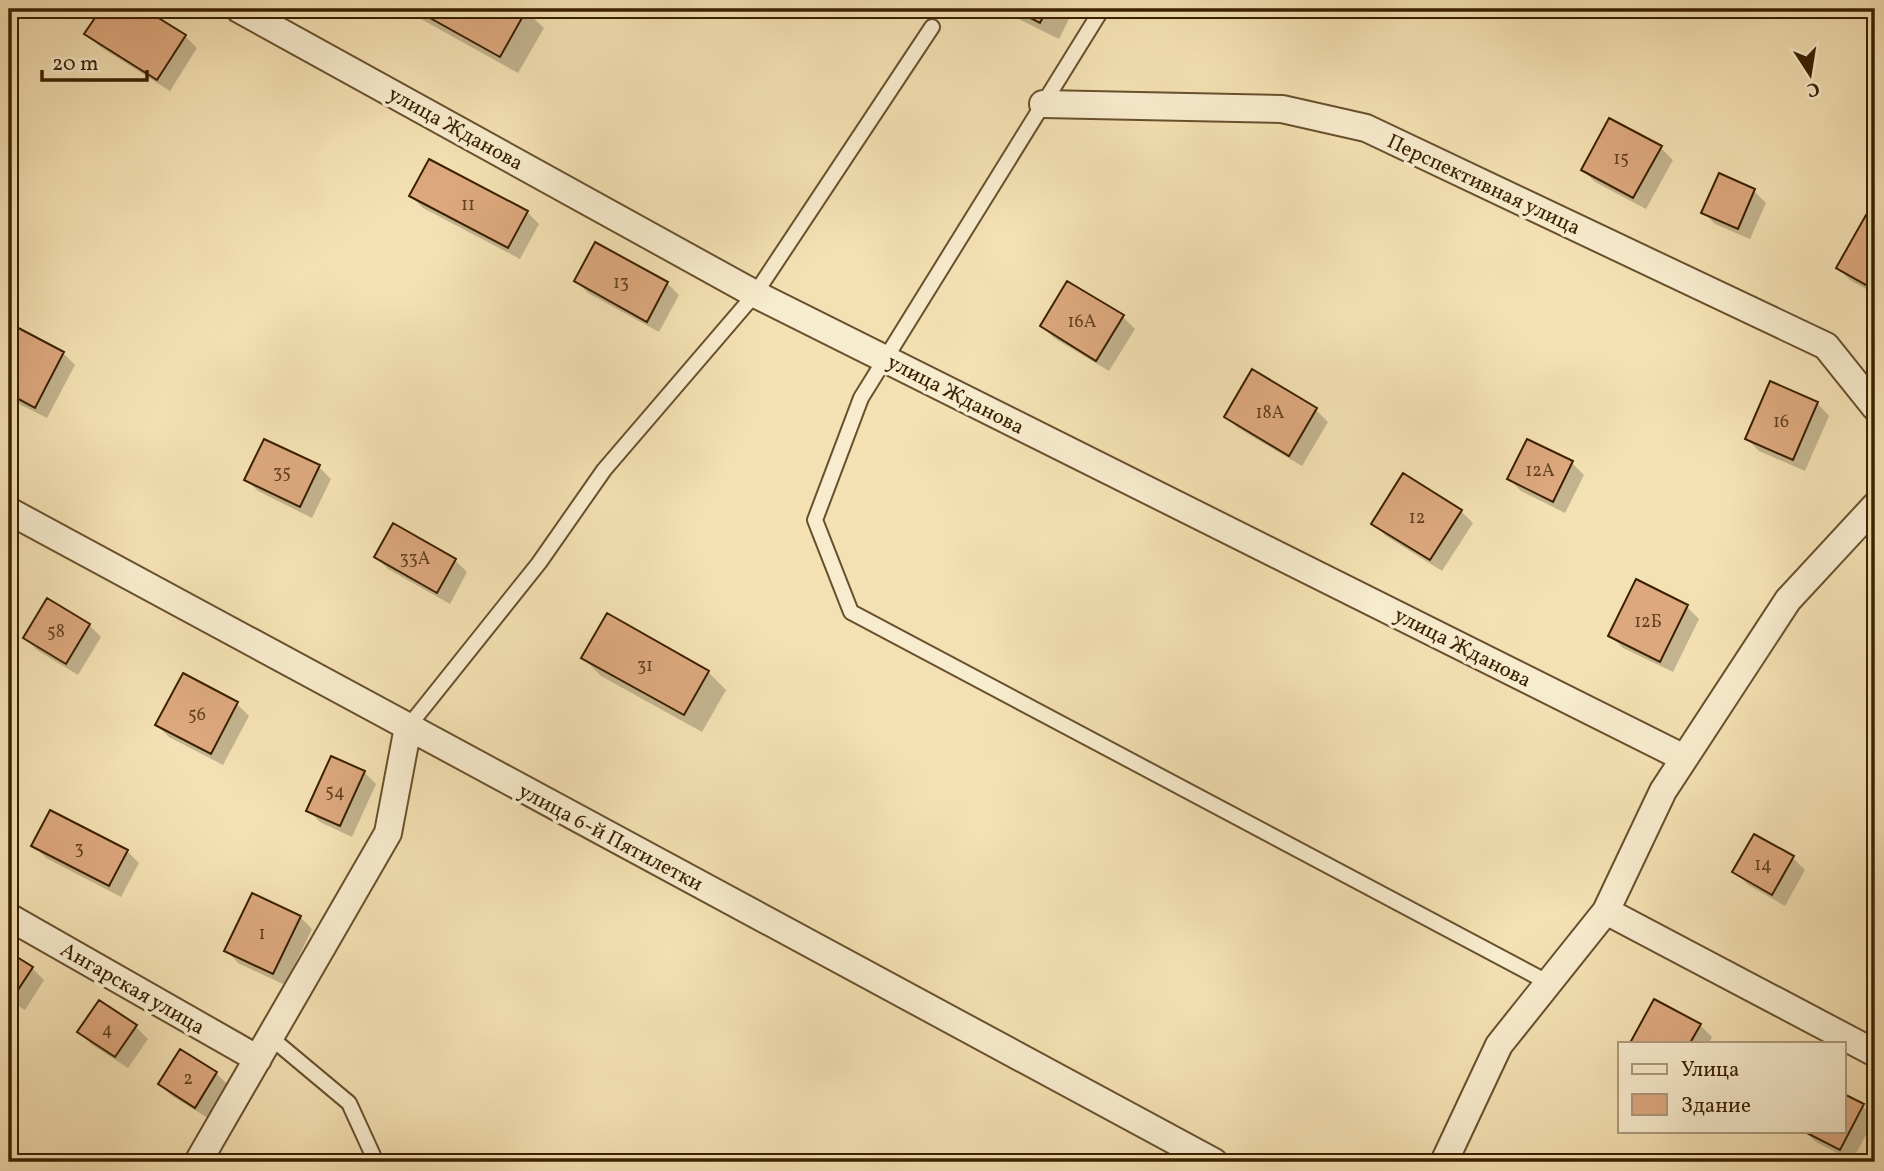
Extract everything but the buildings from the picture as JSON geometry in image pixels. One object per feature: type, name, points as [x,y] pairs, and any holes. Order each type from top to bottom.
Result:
[{"type":"street","name":"улица Жданова","points":[[239,9],[755,294],[1685,758]]},
{"type":"street","name":"Перспективная улица","points":[[1043,104],[1282,109],[1366,128],[1826,346],[1875,407]]},
{"type":"street","points":[[1444,1162],[1499,1045],[1606,911],[1663,791],[1788,600],[1875,506]]},
{"type":"street","name":"улица 6-й Пятилетки","points":[[9,511],[1214,1162]]},
{"type":"street","points":[[198,1162],[388,834],[408,727]]},
{"type":"street","points":[[1606,911],[1875,1053]]},
{"type":"street","name":"Ангарская улица","points":[[9,917],[264,1048]]},
{"type":"lane","points":[[1102,9],[861,398],[815,520],[851,612],[1549,983]]},
{"type":"lane","points":[[408,727],[539,563],[604,470],[755,294],[932,27]]},
{"type":"lane","points":[[264,1048],[349,1103],[376,1162]]}]
